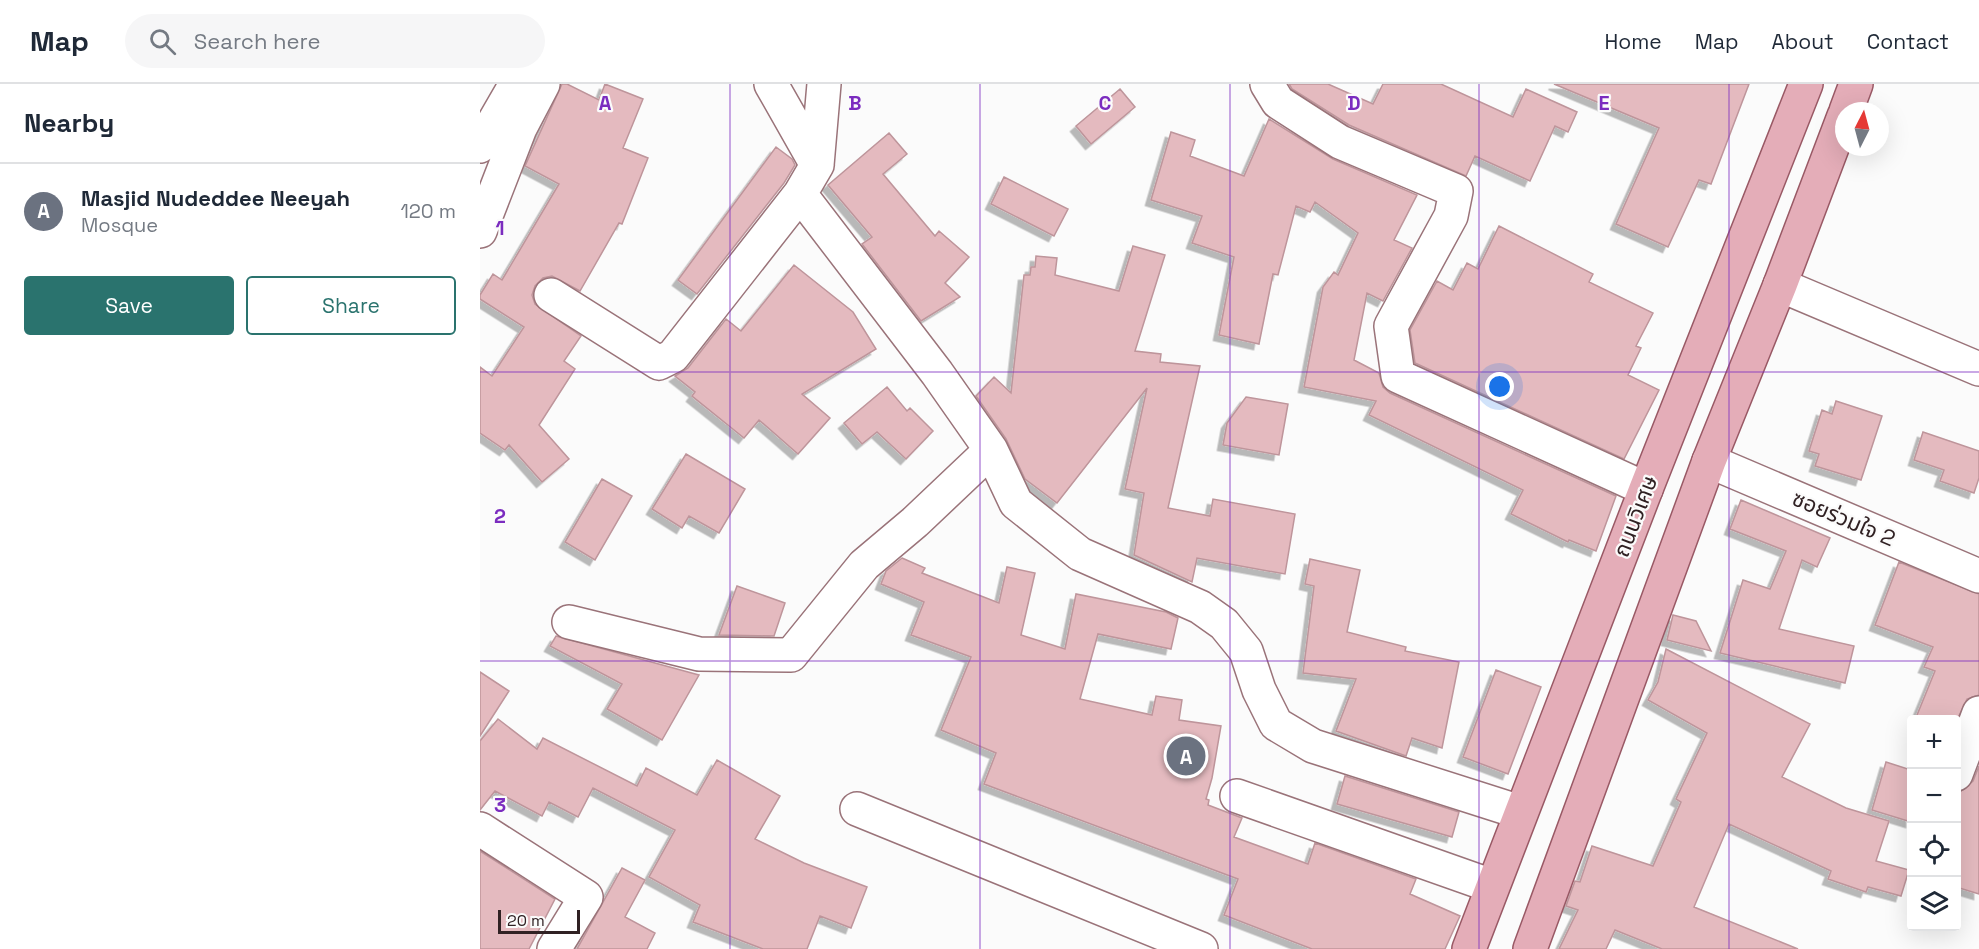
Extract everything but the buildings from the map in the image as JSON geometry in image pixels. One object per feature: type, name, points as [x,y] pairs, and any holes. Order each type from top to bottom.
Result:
[{"type":"main road","name":"ถนนวิเศษ","points":[[1469,949],[1520,812],[1806,84]]},
{"type":"main road","points":[[1849,102],[1856,84]]},
{"type":"main road","points":[[1530,949],[1709,460],[1780,285],[1835,140]]},
{"type":"street","points":[[480,146],[516,84]]},
{"type":"street","points":[[480,231],[520,128],[543,84]]},
{"type":"street","points":[[771,84],[817,165]]},
{"type":"street","points":[[551,295],[658,363],[674,356],[800,194],[817,165],[824,84]]},
{"type":"street","points":[[1267,84],[1278,102],[1340,142],[1456,191],[1451,216],[1391,327],[1398,376],[1646,489]]},
{"type":"street","points":[[800,194],[937,373],[991,450],[1016,503],[1080,554],[1200,607],[1224,624],[1246,651],[1259,690],[1276,724],[1313,746],[1520,812]]},
{"type":"street","points":[[1780,285],[1979,369]]},
{"type":"street","points":[[568,622],[699,654],[792,655],[864,565],[915,522],[991,450]]},
{"type":"street","name":"ซอยร่วมใจ 2","points":[[1709,460],[1979,576]]},
{"type":"street","points":[[1958,769],[1979,713]]},
{"type":"street","points":[[1237,796],[1492,886]]},
{"type":"street","points":[[857,809],[1201,949]]},
{"type":"street","points":[[480,830],[586,897],[554,949]]},
{"type":"place","name":"Masjid Nudeddee Neeyah","points":[[1186,756]]}]
